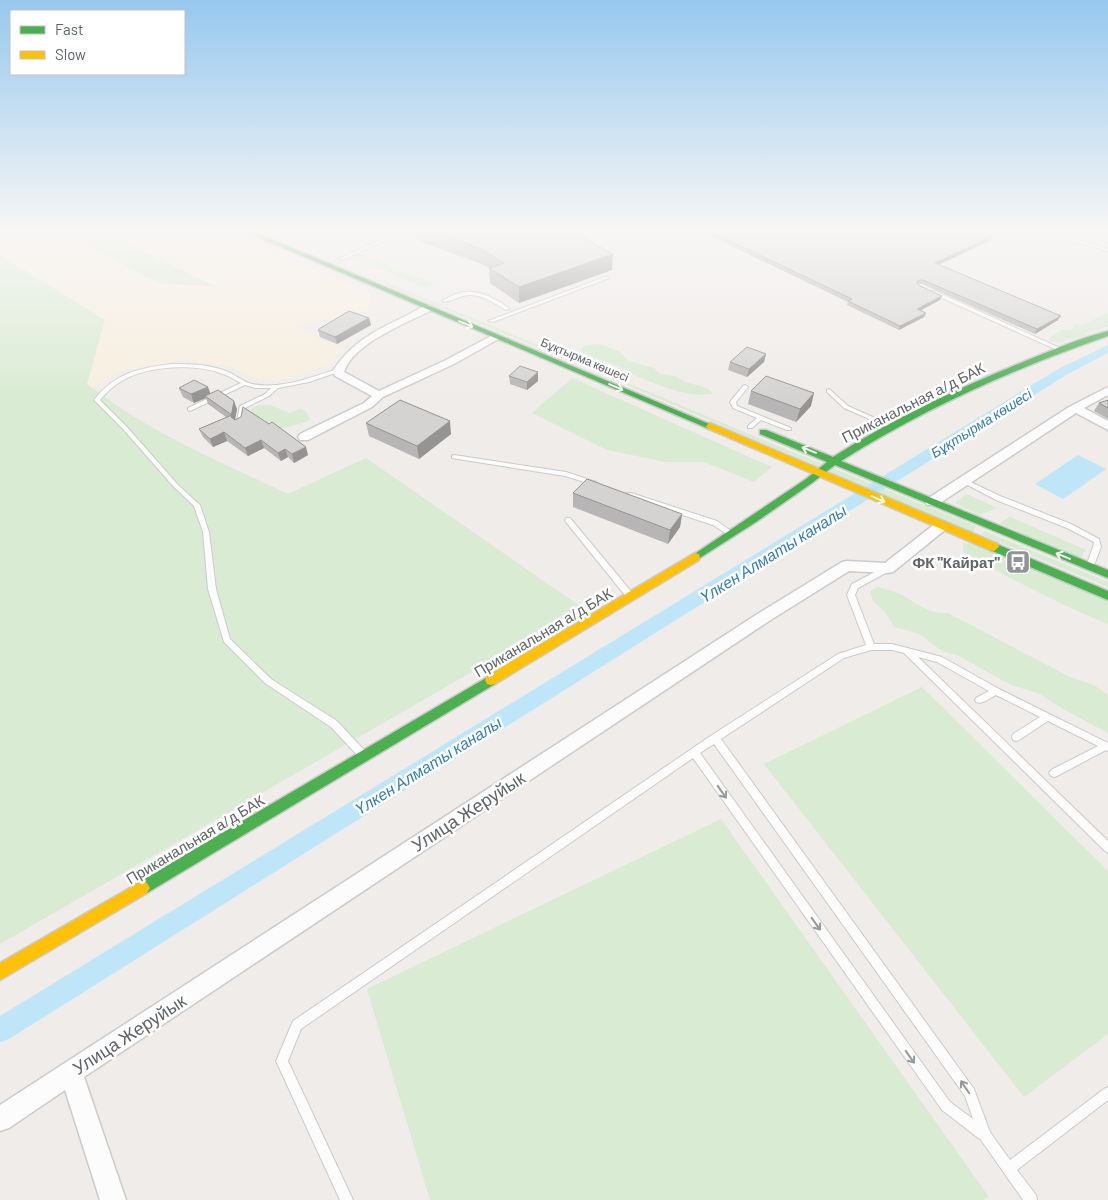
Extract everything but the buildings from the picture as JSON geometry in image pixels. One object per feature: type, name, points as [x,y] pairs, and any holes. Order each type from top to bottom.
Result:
[{"type":"main road","name":"Бұқтырма көшесі","points":[[378,286],[1108,596]]},
{"type":"main road","points":[[407,286],[460,308]]},
{"type":"main road","points":[[487,319],[510,328]]},
{"type":"main road","name":"Приканальная а/д БАК","points":[[0,972],[631,597],[732,534],[835,461],[892,427],[997,376],[1058,349],[1108,333]]},
{"type":"main road","points":[[570,367],[583,358]]},
{"type":"main road","points":[[746,425],[1108,574]]},
{"type":"street","points":[[379,395],[339,374],[338,371],[355,350],[376,335],[429,308]]},
{"type":"street","points":[[304,437],[368,405],[379,395],[450,362],[497,337]]},
{"type":"street","points":[[932,502],[1076,408],[1108,390]]},
{"type":"street","points":[[1076,408],[1108,426]]},
{"type":"street","points":[[888,568],[941,526]]},
{"type":"street","name":"Улица Жеруйык","points":[[0,1119],[764,617],[847,566],[888,568]]},
{"type":"street","points":[[71,1072],[113,1200]]},
{"type":"lane","points":[[487,319],[527,303],[535,304],[585,286]]},
{"type":"lane","points":[[928,291],[1058,349]]},
{"type":"lane","points":[[444,301],[464,292],[475,292],[507,312]]},
{"type":"lane","points":[[338,371],[318,379],[275,388],[244,384],[221,371],[172,365],[150,368],[115,382],[102,392],[97,400],[125,428],[176,486],[197,505],[206,532],[212,589],[227,640],[268,681],[334,724],[364,756]]},
{"type":"lane","points":[[190,409],[244,384]]},
{"type":"lane","points":[[745,387],[733,402],[734,405],[740,410],[789,428]]},
{"type":"lane","points":[[239,425],[242,407],[275,388]]},
{"type":"lane","points":[[828,391],[846,407],[892,427]]},
{"type":"lane","points":[[746,425],[760,418]]},
{"type":"lane","points":[[454,457],[566,474],[603,486]]},
{"type":"lane","points":[[964,481],[998,498],[1068,526],[1097,541],[1097,547],[1090,566]]},
{"type":"lane","points":[[622,492],[715,523],[732,534]]},
{"type":"lane","points":[[568,520],[631,597]]},
{"type":"lane","points":[[871,647],[851,595],[855,586],[888,568]]},
{"type":"lane","points":[[346,1200],[282,1061],[297,1025],[694,752],[841,656],[871,647],[892,647],[939,659],[996,691],[1107,747]]},
{"type":"lane","points":[[906,651],[1106,842]]},
{"type":"lane","points":[[979,700],[996,691]]},
{"type":"lane","points":[[1016,737],[1048,716]]},
{"type":"lane","points":[[715,738],[970,1093],[985,1136]]},
{"type":"lane","points":[[1054,773],[1107,747]]},
{"type":"lane","points":[[694,752],[946,1106],[985,1136],[1031,1200]]},
{"type":"lane","points":[[1009,1169],[1108,1093]]},
{"type":"green space","points":[[0,286],[50,286],[105,320],[88,384],[134,417],[184,445],[288,494],[366,458],[583,608],[0,944]]},
{"type":"green space","points":[[389,286],[396,286],[570,358],[570,361]]},
{"type":"green space","points":[[1108,313],[1108,327],[1086,333],[1085,336],[1064,340],[1063,343],[1049,341],[1050,337],[1062,330],[1072,329],[1075,324],[1084,324]]},
{"type":"green space","points":[[599,344],[619,351],[628,361],[654,368],[660,374],[675,376],[685,382],[707,388],[713,394],[691,394],[661,386],[631,374],[626,369],[583,353],[581,348],[587,345]]},
{"type":"green space","points":[[585,367],[592,368],[775,445],[976,526],[973,533]]},
{"type":"green space","points":[[572,378],[772,467],[754,482],[704,462],[666,462],[607,450],[532,413]]},
{"type":"green space","points":[[260,405],[270,405],[289,413],[300,409],[306,411],[310,420],[291,427],[272,427],[248,414],[252,408]]},
{"type":"green space","points":[[967,494],[997,508],[979,515],[955,503]]},
{"type":"green space","points":[[1010,517],[1086,550],[1080,559],[1000,523]]},
{"type":"green space","points":[[984,531],[1108,582],[1108,587],[982,535]]},
{"type":"green space","points":[[963,543],[980,545],[1108,599],[1108,624],[1035,591],[964,553]]},
{"type":"green space","points":[[878,587],[898,593],[933,612],[948,613],[1070,677],[1094,685],[1108,695],[1108,733],[1038,693],[1011,685],[959,656],[942,651],[919,634],[894,627],[885,612],[873,601],[870,591]]},
{"type":"green space","points":[[922,687],[1108,871],[1108,1034],[1024,1097],[764,764]]},
{"type":"green space","points":[[721,819],[989,1197],[982,1200],[430,1200],[367,989]]},
{"type":"sand","points":[[50,286],[352,286],[371,294],[368,310],[293,326],[343,349],[333,363],[289,380],[256,380],[230,366],[184,360],[125,370],[92,388],[87,384],[105,320]]},
{"type":"water","points":[[1078,455],[1106,469],[1063,499],[1035,484]]},
{"type":"waterway","name":"Үлкен Алматы каналы","points":[[0,1030],[1062,372],[1108,348]]},
{"type":"traffic: fast","points":[[377,286],[710,426]]},
{"type":"traffic: fast","points":[[695,557],[809,481],[838,459],[905,420],[1005,372],[1108,333]]},
{"type":"traffic: fast","points":[[763,432],[1108,574]]},
{"type":"traffic: fast","points":[[994,547],[1108,596]]},
{"type":"traffic: fast","points":[[142,888],[491,680]]},
{"type":"traffic: slow","points":[[710,426],[994,547]]},
{"type":"traffic: slow","points":[[491,680],[695,557]]},
{"type":"traffic: slow","points":[[0,972],[142,888]]},
{"type":"place","name":"ФК \"Кайрат\"","points":[[1018,562]]}]
